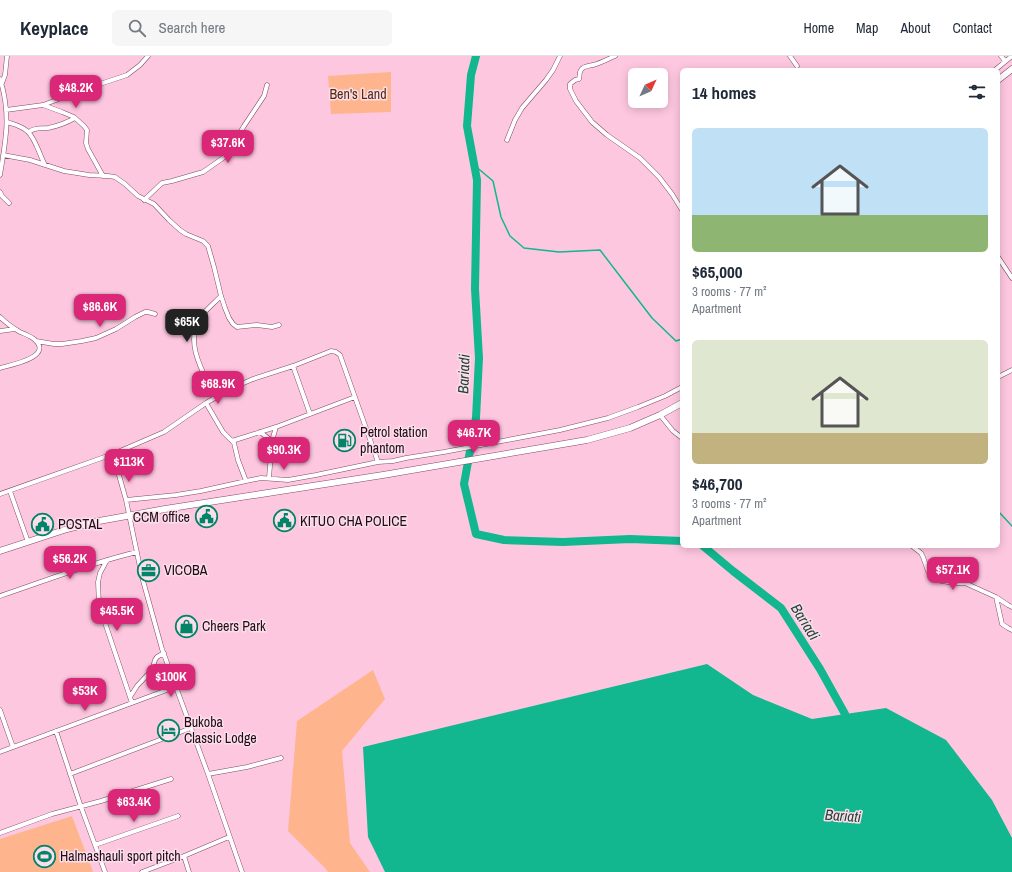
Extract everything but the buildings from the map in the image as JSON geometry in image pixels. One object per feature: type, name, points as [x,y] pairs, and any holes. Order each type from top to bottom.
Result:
[{"type":"highway","points":[[1000,78],[1012,69]]},
{"type":"highway","points":[[0,551],[67,529],[99,521],[587,440],[630,428],[660,415],[680,404]]},
{"type":"street","points":[[0,174],[7,122],[5,96],[1,81],[4,75],[7,56]]},
{"type":"street","points":[[0,109],[43,105],[127,75],[133,72],[148,56]]},
{"type":"street","points":[[507,140],[515,120],[522,108],[546,80],[560,56]]},
{"type":"street","points":[[615,56],[582,68],[579,79],[570,84],[572,94],[592,122],[608,136],[640,158],[659,177],[680,207]]},
{"type":"street","points":[[790,56],[797,66]]},
{"type":"street","points":[[1001,56],[1005,61]]},
{"type":"street","points":[[997,68],[1012,56]]},
{"type":"street","points":[[144,200],[162,183],[203,172],[223,158],[264,96],[268,85]]},
{"type":"street","points":[[43,105],[68,114],[86,128],[86,143],[88,149],[103,176]]},
{"type":"street","points":[[29,132],[32,129],[47,128],[62,124],[75,118]]},
{"type":"street","points":[[7,122],[29,132],[45,165]]},
{"type":"street","points":[[3,155],[30,160],[64,171],[114,177],[121,180],[138,196],[144,200],[152,202],[157,206],[180,230],[203,241],[208,246],[220,296],[233,324],[237,327],[257,325],[272,327],[279,325]]},
{"type":"street","points":[[0,192],[9,203]]},
{"type":"street","points":[[1000,260],[1012,278]]},
{"type":"street","points":[[215,397],[199,363],[195,349],[194,336],[195,329],[202,316],[220,296]]},
{"type":"street","points":[[0,317],[15,329],[36,341],[62,344],[89,340],[105,335],[145,312],[155,314]]},
{"type":"street","points":[[0,330],[15,329]]},
{"type":"street","points":[[0,368],[20,363],[37,354],[39,346],[36,341]]},
{"type":"street","points":[[0,494],[113,454],[164,432],[215,397],[232,388],[332,351],[340,355],[378,462]]},
{"type":"street","points":[[294,366],[310,414]]},
{"type":"street","points":[[1000,376],[1012,370]]},
{"type":"street","points":[[126,500],[201,491],[261,478],[288,480],[378,462],[393,461],[560,430],[608,418],[638,407],[680,388]]},
{"type":"street","points":[[232,441],[276,427],[355,397]]},
{"type":"street","points":[[206,404],[223,432],[234,444],[241,470],[246,481]]},
{"type":"street","points":[[660,415],[673,431],[680,436]]},
{"type":"street","points":[[269,478],[272,441],[276,427]]},
{"type":"street","points":[[260,432],[272,441]]},
{"type":"street","points":[[113,454],[126,500],[142,577],[164,654],[242,872]]},
{"type":"street","points":[[10,491],[28,542]]},
{"type":"street","points":[[915,548],[921,553],[928,571],[936,580],[965,583],[996,597],[1012,607]]},
{"type":"street","points":[[0,596],[107,560],[137,552]]},
{"type":"street","points":[[107,560],[100,573],[98,582],[99,605],[132,703]]},
{"type":"street","points":[[996,597],[1002,624],[1012,630]]},
{"type":"street","points":[[130,697],[136,686],[152,670],[157,657],[164,654]]},
{"type":"street","points":[[0,752],[176,687]]},
{"type":"street","points":[[0,710],[13,747]]},
{"type":"street","points":[[70,774],[191,728]]},
{"type":"street","points":[[56,731],[81,807],[105,872]]},
{"type":"street","points":[[208,774],[247,768],[281,758]]},
{"type":"street","points":[[0,833],[52,814],[81,807],[171,779]]},
{"type":"street","points":[[95,845],[178,816]]},
{"type":"street","points":[[142,872],[229,837]]},
{"type":"street","points":[[184,856],[189,872]]},
{"type":"green space","name":"Ben's Land","points":[[391,72],[391,112],[331,114],[328,76]]},
{"type":"green space","points":[[373,670],[385,699],[342,751],[350,843],[370,872],[328,872],[288,831],[297,721]]},
{"type":"green space","name":"Halmashauli sport pitch","points":[[72,816],[93,872],[0,872],[0,839]]},
{"type":"water","name":"Bariati","points":[[707,664],[753,695],[812,719],[886,708],[946,740],[992,800],[1012,838],[1012,872],[385,872],[368,837],[363,747]]},
{"type":"waterway","name":"Bariadi","points":[[476,56],[471,75],[467,126],[477,180],[475,289],[479,358],[476,418],[464,484],[476,534],[504,540],[563,542],[630,539],[680,541]]},
{"type":"waterway","points":[[474,165],[493,181],[501,217],[510,236],[524,248],[559,252],[600,250],[652,318],[676,341],[680,340]]},
{"type":"waterway","points":[[1000,513],[1012,526]]},
{"type":"waterway","name":"Bariadi","points":[[705,548],[781,608],[820,669],[845,714]]},
{"type":"place","name":"Petrol station phantom","points":[[344,440]]},
{"type":"place","name":"CCM office","points":[[206,517]]},
{"type":"place","name":"KITUO CHA POLICE","points":[[285,521]]},
{"type":"place","name":"POSTAL","points":[[43,524]]},
{"type":"place","name":"VICOBA","points":[[149,570]]},
{"type":"place","name":"Cheers Park","points":[[187,626]]},
{"type":"place","name":"Bukoba Classic Lodge","points":[[168,730]]},
{"type":"place","name":"Halmashauli sport pitch","points":[[44,856]]}]
